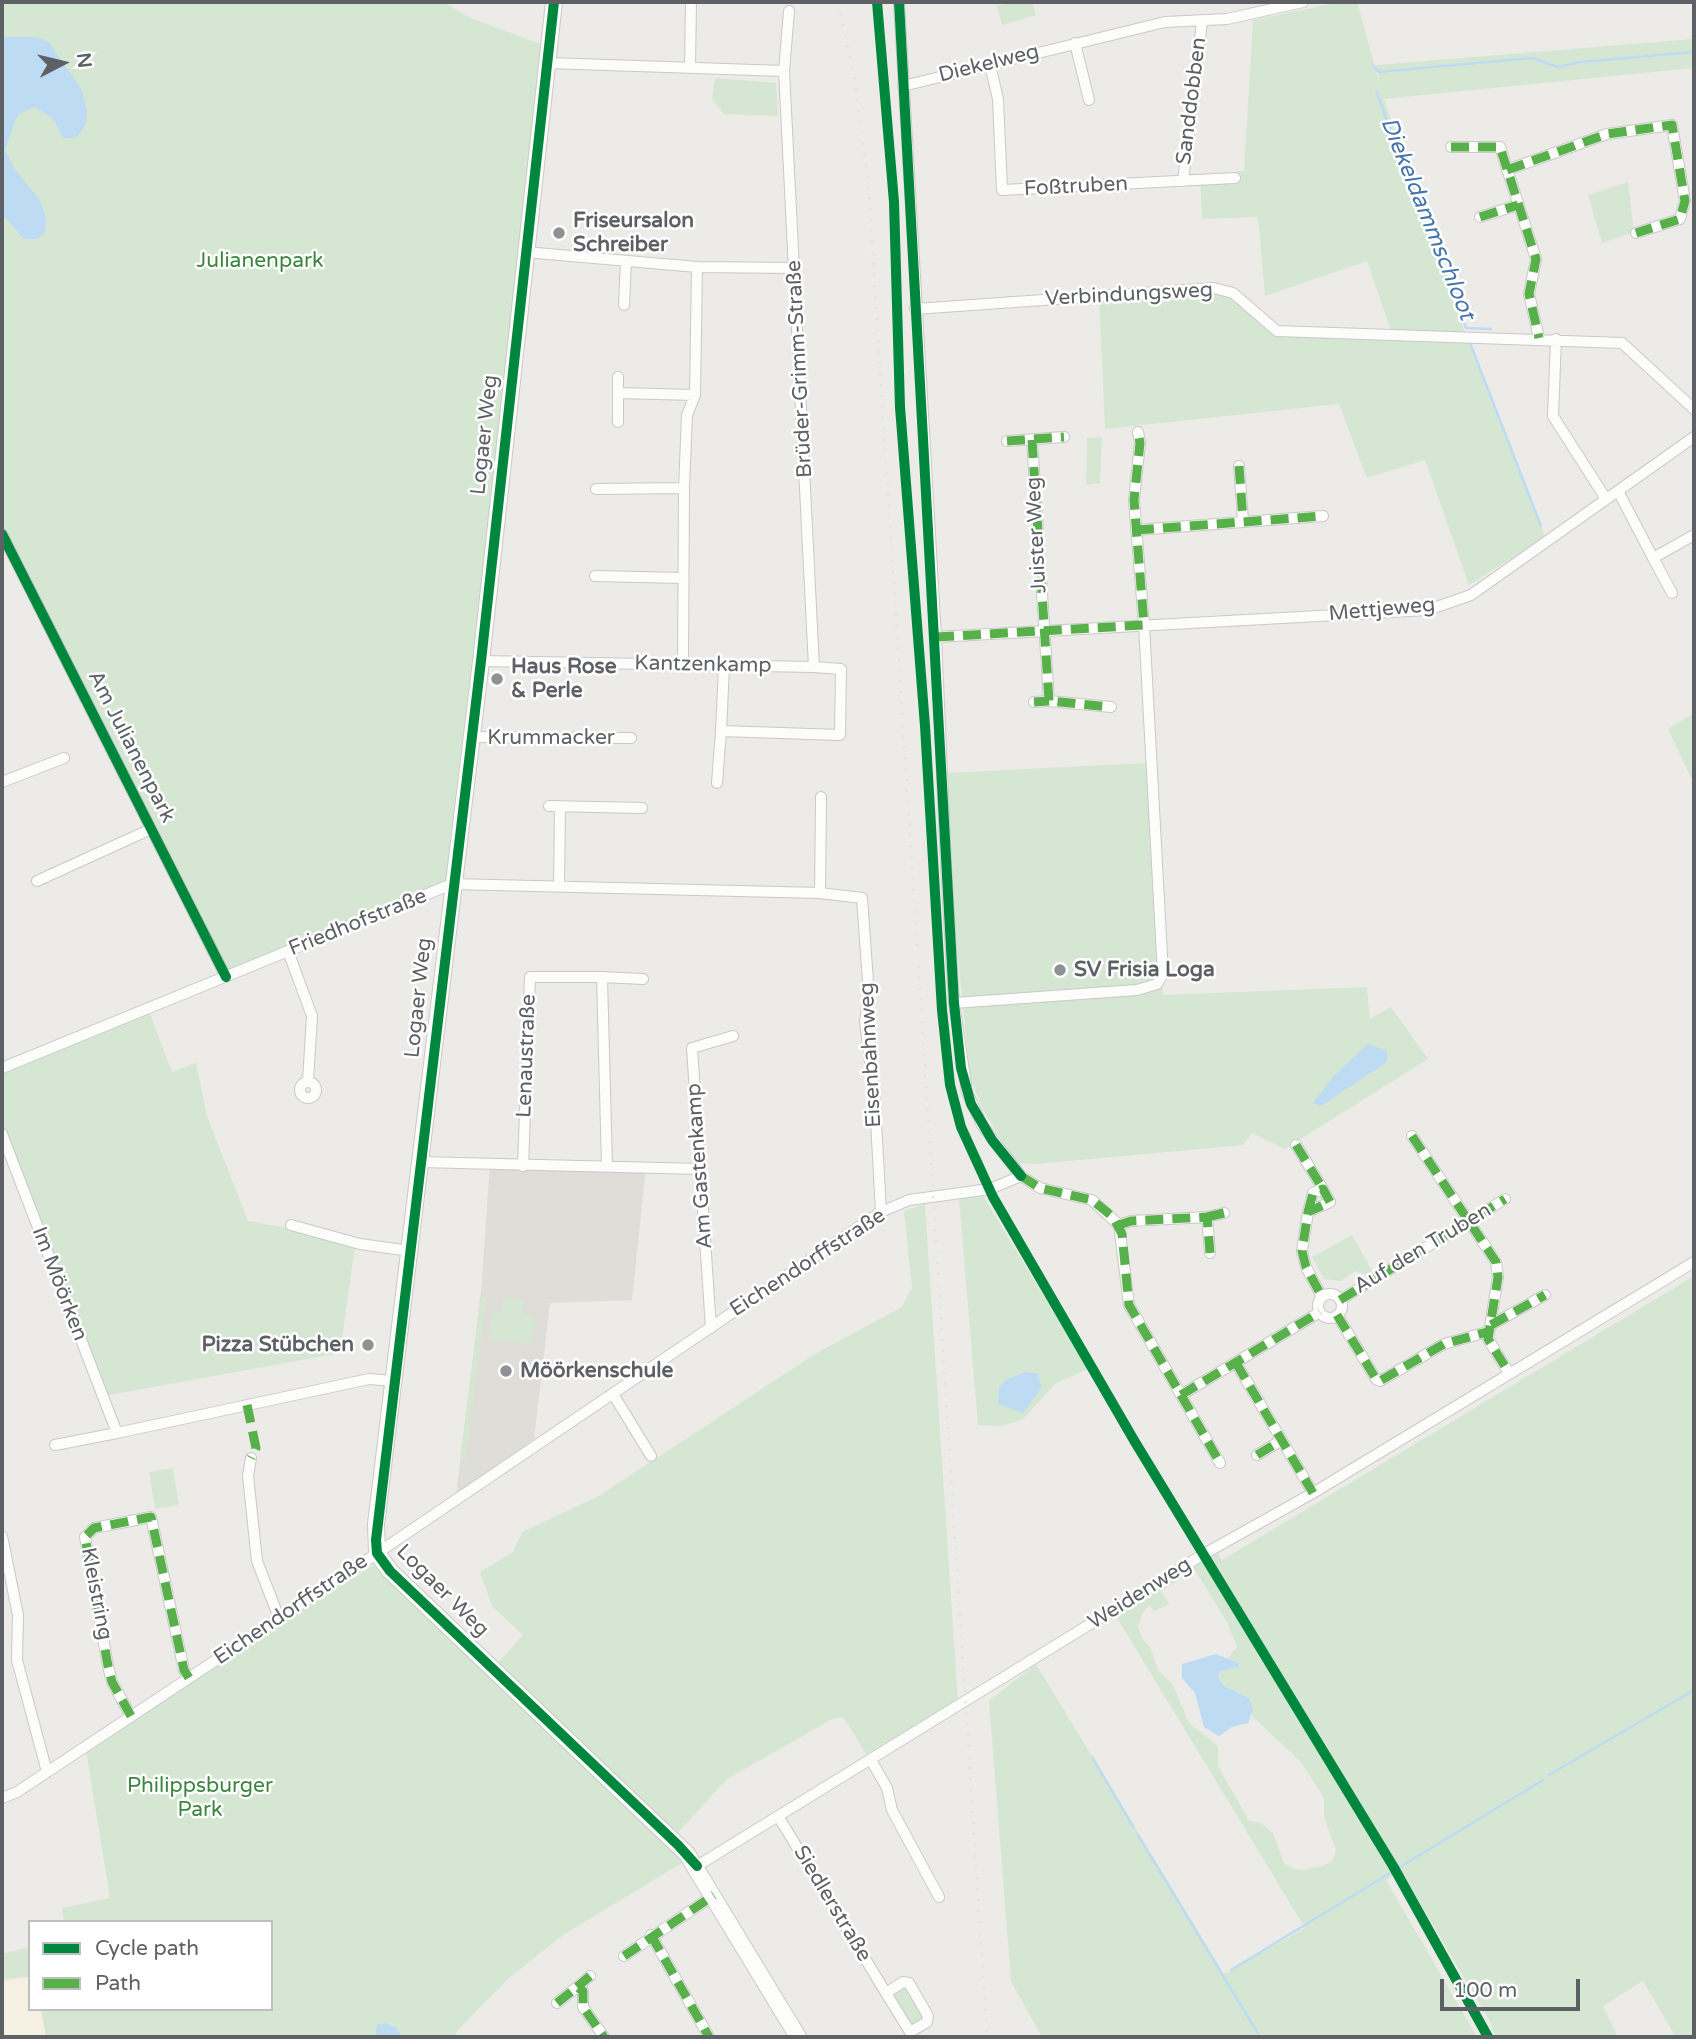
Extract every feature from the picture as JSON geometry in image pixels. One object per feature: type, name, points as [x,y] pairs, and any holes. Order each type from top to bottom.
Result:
[{"type":"street","name":"Logaer Weg","points":[[554,2],[481,661],[376,1524],[377,1553],[390,1571],[678,1845],[696,1866],[798,2037]]},
{"type":"street","points":[[690,68],[691,2]]},
{"type":"street","points":[[899,2],[936,637],[954,1003],[961,1068],[971,1104],[992,1140],[1021,1176],[1040,1188],[1092,1200],[1119,1225],[1129,1305],[1220,1463]]},
{"type":"street","name":"Diekelweg","points":[[903,86],[1165,22],[1227,19],[1303,2]]},
{"type":"street","name":"Brüder-Grimm-Straße","points":[[789,11],[784,71],[814,667]]},
{"type":"street","name":"Sanddobben","points":[[1183,181],[1202,22]]},
{"type":"street","points":[[1075,43],[1089,100]]},
{"type":"street","points":[[548,63],[784,71]]},
{"type":"street","name":"Foßtruben","points":[[990,65],[998,99],[1002,190],[1234,178]]},
{"type":"street","points":[[1507,170],[1607,134],[1672,125],[1690,201],[1680,219],[1636,233]]},
{"type":"street","points":[[1451,147],[1500,147],[1536,259],[1529,294],[1539,338]]},
{"type":"street","points":[[1480,217],[1518,205]]},
{"type":"street","points":[[525,252],[697,267],[795,268]]},
{"type":"street","points":[[624,306],[626,261]]},
{"type":"street","points":[[683,665],[684,488],[687,415],[695,395],[697,267]]},
{"type":"street","name":"Verbindungsweg","points":[[915,309],[1214,288],[1233,293],[1277,331],[1539,338],[1622,343],[1694,409]]},
{"type":"street","points":[[1556,340],[1553,416],[1606,499]]},
{"type":"street","points":[[618,377],[618,422]]},
{"type":"street","points":[[618,393],[695,395]]},
{"type":"street","points":[[954,1003],[1137,990],[1157,984],[1163,974],[1144,625],[1134,500],[1140,443],[1138,432]]},
{"type":"street","points":[[1007,441],[1064,437]]},
{"type":"street","name":"Mettjeweg","points":[[936,637],[1428,610],[1471,595],[1694,437]]},
{"type":"street","name":"Juister Weg","points":[[1032,440],[1049,701]]},
{"type":"street","points":[[1239,467],[1243,520]]},
{"type":"street","points":[[596,489],[684,488]]},
{"type":"street","points":[[1618,491],[1672,593]]},
{"type":"street","points":[[1136,530],[1323,516]]},
{"type":"street","name":"Am Julianenpark","points":[[2,534],[226,977]]},
{"type":"street","points":[[1653,558],[1694,535]]},
{"type":"street","points":[[595,576],[682,578]]},
{"type":"street","name":"Kantzenkamp","points":[[481,661],[841,669],[840,735],[721,731]]},
{"type":"street","points":[[717,783],[724,666]]},
{"type":"street","points":[[1034,702],[1111,706]]},
{"type":"street","name":"Krummacker","points":[[471,737],[631,738]]},
{"type":"street","points":[[2,782],[64,758]]},
{"type":"street","points":[[820,893],[821,797]]},
{"type":"street","points":[[559,886],[555,806],[642,808]]},
{"type":"street","name":"Am Julianenpark","points":[[37,881],[151,829]]},
{"type":"street","name":"Friedhofstraße","points":[[2,1068],[452,884],[820,893],[862,898]]},
{"type":"street","name":"Eisenbahnweg","points":[[862,898],[869,996],[866,1021],[875,1103],[881,1212]]},
{"type":"street","points":[[288,951],[312,1016],[308,1081]]},
{"type":"street","name":"Lenaustraße","points":[[523,1166],[530,976],[643,978]]},
{"type":"street","points":[[602,977],[607,1166]]},
{"type":"street","name":"Am Gastenkamp","points":[[710,1328],[692,1048],[733,1036]]},
{"type":"street","name":"Im Möörken","points":[[2,1134],[117,1433]]},
{"type":"street","points":[[1412,1136],[1496,1262],[1498,1277],[1488,1339],[1509,1373]]},
{"type":"street","points":[[1181,1395],[1320,1312],[1322,1297],[1303,1259],[1308,1212],[1330,1202],[1296,1144]]},
{"type":"street","points":[[420,1162],[700,1169]]},
{"type":"street","name":"Eichendorffstraße","points":[[2,1798],[17,1792],[377,1553],[881,1212],[909,1200],[989,1189],[1021,1176]]},
{"type":"street","name":"Auf den Truben","points":[[1340,1300],[1505,1199]]},
{"type":"street","points":[[1119,1225],[1131,1221],[1207,1217],[1224,1213]]},
{"type":"street","points":[[1207,1217],[1210,1253]]},
{"type":"street","points":[[291,1225],[360,1244],[410,1251]]},
{"type":"street","name":"Weidenweg","points":[[696,1866],[1204,1554],[1313,1493],[1694,1262]]},
{"type":"street","name":"Auf den Truben","points":[[1320,1312],[1328,1317],[1337,1315],[1341,1308],[1340,1300],[1332,1294],[1322,1297]]},
{"type":"street","points":[[1337,1315],[1376,1379],[1380,1381],[1444,1344],[1489,1329],[1545,1295]]},
{"type":"street","points":[[1236,1363],[1313,1493]]},
{"type":"street","points":[[55,1445],[369,1379],[394,1381]]},
{"type":"street","points":[[613,1394],[651,1456]]},
{"type":"street","points":[[1257,1454],[1282,1440]]},
{"type":"street","points":[[251,1458],[247,1476],[257,1561],[279,1618]]},
{"type":"street","name":"Kleistring","points":[[131,1716],[113,1682],[108,1666],[85,1537],[94,1528],[151,1517],[184,1670],[189,1678]]},
{"type":"street","points":[[2,1536],[18,1615],[17,1660],[47,1772]]},
{"type":"street","points":[[871,1760],[887,1788],[892,1810],[939,1898]]},
{"type":"street","name":"Siedlerstraße","points":[[778,1816],[886,1993],[906,2035],[927,2022],[928,2016],[909,1983],[903,1982],[886,1993]]},
{"type":"street","points":[[624,1956],[714,1895]]},
{"type":"street","points":[[651,1936],[709,2037]]},
{"type":"street","points":[[557,2003],[590,1976]]},
{"type":"street","points":[[577,1987],[583,1991],[583,2007],[604,2037]]},
{"type":"street","points":[[568,1996],[569,2003],[583,2007]]},
{"type":"shaded area","name":"Möörkenschule","points":[[490,1165],[646,1167],[632,1300],[550,1303],[534,1439],[456,1496],[481,1291]]},
{"type":"shaded area","points":[[28,1977],[28,2011],[41,2011],[46,2037],[2,2037],[2,1982]]},
{"type":"green space","name":"Julianenpark","points":[[2,2],[443,2],[471,18],[546,46],[445,883],[228,972],[2,529]]},
{"type":"green space","points":[[1012,2],[1032,2],[1036,15],[1002,25],[997,6]]},
{"type":"green space","points":[[1341,2],[1357,2],[1381,89],[1376,65],[1694,39],[1694,68],[1384,99],[1466,336],[1545,537],[1469,585],[1425,460],[1367,478],[1339,404],[1105,429],[1099,297],[1214,288],[1233,293],[1277,331],[1392,334],[1367,261],[1265,296],[1258,217],[1202,219],[1200,175],[1244,171],[1253,20]]},
{"type":"green space","points":[[715,78],[776,83],[778,116],[724,114],[712,100]]},
{"type":"green space","points":[[1628,182],[1634,232],[1602,243],[1588,195]]},
{"type":"green space","points":[[1102,437],[1100,483],[1086,485],[1087,438]]},
{"type":"green space","points":[[1694,713],[1694,784],[1668,729]]},
{"type":"green space","name":"SV Frisia Loga","points":[[1148,763],[1163,995],[1367,987],[1370,1019],[1391,1007],[1428,1059],[1285,1149],[1252,1133],[1243,1145],[1037,1164],[1016,1163],[983,1110],[970,1077],[949,867],[944,773]]},
{"type":"green space","points":[[149,1011],[172,1072],[196,1063],[207,1116],[248,1221],[288,1228],[355,1246],[340,1353],[104,1396],[2,1120],[2,1074]]},
{"type":"green space","points":[[983,1196],[1088,1369],[1056,1383],[1023,1419],[1002,1426],[978,1425],[959,1199]],"holes":[[[1025,1372],[1037,1373],[1042,1387],[1034,1396],[1005,1380]]]},
{"type":"green space","points":[[925,1204],[958,1702],[866,1754],[844,1718],[834,1718],[727,1779],[675,1836],[498,1663],[523,1635],[492,1606],[480,1572],[513,1552],[522,1532],[599,1496],[815,1354],[902,1307],[912,1287],[904,1211]]},
{"type":"green space","points":[[1352,1235],[1372,1271],[1367,1275],[1355,1271],[1341,1281],[1324,1279],[1312,1257]]},
{"type":"green space","points":[[1694,1276],[1694,2037],[1676,2037],[1643,1981],[1603,2006],[1618,2037],[1495,2037],[1491,2023],[1401,1871],[1386,1880],[1477,2037],[1042,2037],[1011,1981],[989,1701],[1036,1664],[1224,1974],[1305,1928],[1113,1611],[1214,1548],[1222,1560]],"holes":[[[1195,1570],[1227,1622],[1237,1647],[1228,1658],[1238,1662],[1239,1666],[1220,1671],[1218,1679],[1224,1686],[1249,1698],[1253,1717],[1301,1762],[1324,1798],[1324,1816],[1336,1851],[1332,1861],[1323,1866],[1303,1870],[1292,1868],[1284,1863],[1273,1833],[1261,1823],[1249,1821],[1218,1766],[1218,1746],[1189,1723],[1173,1685],[1158,1670],[1150,1647],[1143,1640],[1138,1627],[1142,1614],[1149,1605],[1154,1611],[1169,1604],[1161,1591]]]},
{"type":"green space","points":[[481,1298],[486,1298],[466,1459],[460,1459]]},
{"type":"green space","points":[[503,1298],[524,1301],[522,1315],[535,1316],[531,1344],[489,1339],[493,1311],[501,1312]]},
{"type":"green space","points":[[173,1468],[179,1505],[155,1509],[149,1472]]},
{"type":"green space","name":"Philippsburger Park","points":[[378,1562],[687,1860],[563,1935],[509,1978],[456,2032],[457,2037],[403,2037],[392,2024],[382,2023],[375,2037],[46,2037],[41,2011],[273,2011],[273,1920],[64,1920],[62,1908],[110,1898],[86,1750]]},
{"type":"green space","points":[[28,1948],[28,1977],[2,1979],[2,1954]]},
{"type":"green space","points":[[905,1986],[923,2016],[920,2022],[913,2026],[892,1996]]},
{"type":"water","points":[[2,37],[34,37],[48,41],[82,90],[87,111],[86,124],[78,136],[72,138],[63,138],[53,118],[34,107],[19,114],[16,119],[5,150],[16,171],[39,199],[46,217],[45,233],[37,239],[24,239],[2,214]]},
{"type":"water","points":[[1368,1044],[1387,1051],[1387,1062],[1321,1106],[1313,1103],[1334,1076]]},
{"type":"water","points":[[1025,1372],[1037,1373],[1042,1387],[1023,1413],[998,1404],[999,1388],[1005,1380]]},
{"type":"water","points":[[1216,1654],[1239,1663],[1238,1667],[1220,1671],[1218,1677],[1224,1686],[1249,1698],[1253,1710],[1248,1723],[1232,1727],[1219,1736],[1204,1727],[1195,1693],[1182,1678],[1182,1664]]},
{"type":"water","points":[[387,2023],[395,2027],[403,2037],[375,2037],[377,2024]]},
{"type":"waterway","name":"Diekeldammschloot","points":[[1373,66],[1379,72],[1532,58],[1558,67],[1580,62],[1694,52]]},
{"type":"waterway","name":"Diekeldammschloot","points":[[1376,91],[1466,328],[1491,329]]},
{"type":"waterway","points":[[1470,343],[1541,526]]},
{"type":"waterway","points":[[1549,1775],[1694,1690]]},
{"type":"waterway","points":[[1092,1757],[1134,1828]]},
{"type":"waterway","points":[[1231,1970],[1543,1780]]},
{"type":"waterway","points":[[1138,1835],[1260,2037]]},
{"type":"railway","points":[[838,2],[854,75],[868,180],[987,2037]]},
{"type":"marked path","points":[[1507,170],[1607,134],[1672,125],[1685,201],[1680,219],[1636,233]]},
{"type":"marked path","points":[[1451,147],[1500,147],[1536,259],[1529,294],[1539,338]]},
{"type":"marked path","points":[[1480,217],[1518,205]]},
{"type":"marked path","points":[[936,637],[1144,625],[1134,500],[1140,443],[1138,432]]},
{"type":"marked path","points":[[1007,441],[1064,437]]},
{"type":"marked path","points":[[1032,440],[1049,701],[1111,707]]},
{"type":"marked path","points":[[1239,466],[1243,520]]},
{"type":"marked path","points":[[1136,530],[1323,516]]},
{"type":"marked path","points":[[1034,702],[1049,701]]},
{"type":"marked path","points":[[1412,1136],[1496,1262],[1498,1277],[1488,1339],[1509,1373]]},
{"type":"marked path","points":[[1296,1145],[1323,1189]]},
{"type":"marked path","points":[[1021,1176],[1040,1188],[1092,1200],[1113,1217],[1122,1234],[1129,1305],[1181,1395],[1320,1312]]},
{"type":"marked path","points":[[1308,1212],[1313,1193],[1323,1189],[1330,1202],[1308,1212],[1302,1251],[1306,1267],[1322,1297]]},
{"type":"marked path","points":[[1340,1300],[1505,1199]]},
{"type":"marked path","points":[[1207,1217],[1224,1213]]},
{"type":"marked path","points":[[1119,1225],[1131,1221],[1207,1217],[1210,1253]]},
{"type":"marked path","points":[[1491,1325],[1545,1295]]},
{"type":"marked path","points":[[1337,1315],[1376,1379],[1380,1381],[1444,1344],[1487,1332]]},
{"type":"marked path","points":[[1236,1363],[1313,1493]]},
{"type":"marked path","points":[[1181,1395],[1220,1463]]},
{"type":"marked path","points":[[247,1405],[256,1448],[251,1458]]},
{"type":"marked path","points":[[1257,1455],[1282,1440]]},
{"type":"marked path","points":[[131,1716],[112,1682],[108,1666],[85,1537],[94,1528],[151,1517],[184,1670],[189,1678]]},
{"type":"marked path","points":[[624,1956],[714,1895]]},
{"type":"marked path","points":[[651,1935],[709,2037]]},
{"type":"marked path","points":[[577,1987],[590,1976]]},
{"type":"marked path","points":[[557,2003],[577,1987],[583,1991],[583,2007],[604,2037]]},
{"type":"cycle path","points":[[554,2],[481,661],[376,1540],[377,1553],[390,1571],[697,1866]]},
{"type":"cycle path","points":[[877,2],[894,202],[900,407],[925,726],[942,1010],[950,1085],[961,1127],[993,1197],[1135,1442],[1393,1866],[1488,2037]]},
{"type":"cycle path","points":[[899,2],[954,1003],[961,1068],[971,1104],[992,1140],[1021,1176]]},
{"type":"cycle path","points":[[2,534],[226,977]]},
{"type":"place","name":"Friseursalon Schreiber","points":[[559,233]]},
{"type":"place","name":"Haus Rose & Perle","points":[[497,679]]},
{"type":"place","name":"SV Frisia Loga","points":[[1060,970]]},
{"type":"place","name":"Pizza Stübchen","points":[[368,1345]]},
{"type":"place","name":"Möörkenschule","points":[[506,1371]]}]
